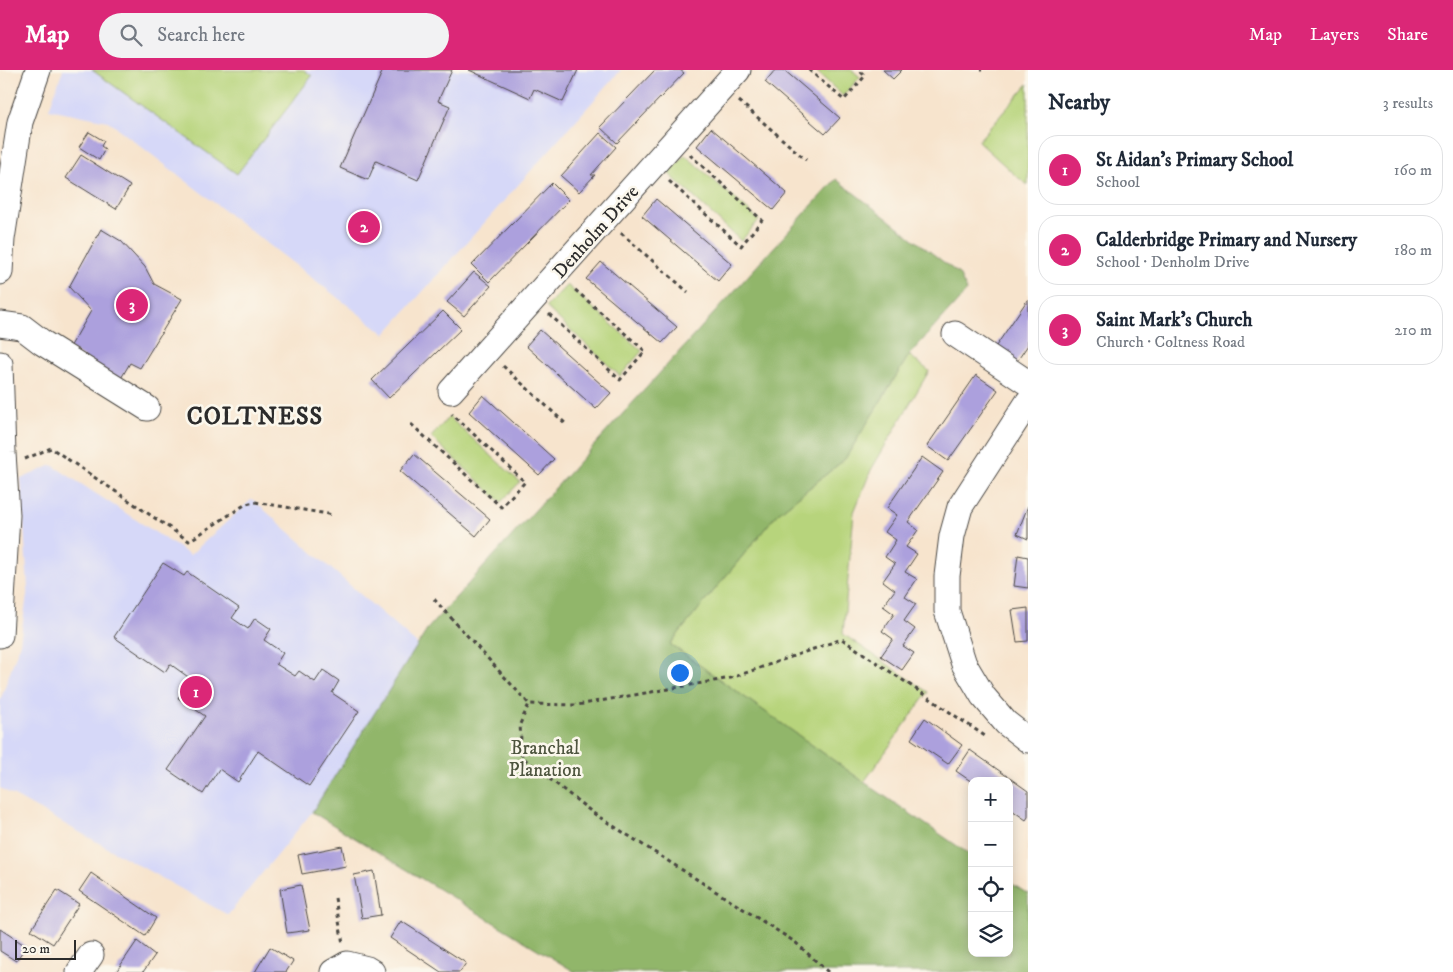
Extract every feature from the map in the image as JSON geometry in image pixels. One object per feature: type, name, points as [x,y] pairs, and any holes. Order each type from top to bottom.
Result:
[{"type":"street","points":[[0,272],[2,239],[20,122],[38,70]]},
{"type":"street","name":"Denholm Drive","points":[[451,402],[487,351],[730,79]]},
{"type":"street","points":[[0,324],[22,327],[43,343],[147,408]]},
{"type":"street","points":[[955,334],[1028,383]]},
{"type":"street","points":[[0,364],[7,516],[0,635]]},
{"type":"street","points":[[1028,402],[960,507],[952,536],[947,576],[947,611],[964,664],[984,696],[1006,723],[1028,740]]},
{"type":"street","points":[[340,968],[367,969],[372,972]]},
{"type":"path","points":[[809,70],[844,100],[865,76],[859,70]]},
{"type":"path","points":[[730,79],[806,160]]},
{"type":"path","points":[[653,166],[741,246],[762,220],[674,141]]},
{"type":"path","points":[[605,220],[688,292]]},
{"type":"path","points":[[534,300],[620,380],[645,351],[557,273]]},
{"type":"path","points":[[487,351],[567,425]]},
{"type":"path","points":[[411,424],[501,507],[525,482],[451,402]]},
{"type":"path","points":[[4,468],[51,448],[189,540],[246,504],[255,502],[334,515]]},
{"type":"path","points":[[434,599],[529,704],[577,705],[731,678],[842,640],[991,740],[1006,723]]},
{"type":"path","points":[[529,704],[520,724],[522,757],[593,814],[794,942],[828,972]]},
{"type":"path","points":[[335,898],[340,968]]},
{"type":"shaded area","points":[[63,70],[621,70],[385,334],[108,121],[49,109]]},
{"type":"shaded area","points":[[52,465],[190,555],[252,499],[418,645],[312,812],[228,915],[0,788],[0,701],[20,643],[28,588],[21,479]]},
{"type":"green space","points":[[92,70],[304,70],[312,76],[237,174]]},
{"type":"green space","points":[[815,70],[852,70],[860,77],[843,96]]},
{"type":"green space","points":[[1028,84],[1028,185],[978,141]]},
{"type":"green space","points":[[685,155],[759,220],[741,241],[668,173]]},
{"type":"green space","name":"Branchal Planation","points":[[836,179],[959,274],[967,291],[909,355],[845,459],[777,514],[670,644],[968,853],[968,957],[1013,957],[1013,885],[1028,894],[1028,972],[575,972],[312,812],[429,627]]},
{"type":"green space","points":[[567,285],[642,351],[620,376],[546,307]]},
{"type":"green space","points":[[909,355],[929,371],[871,470],[854,512],[843,634],[928,692],[864,782],[670,644],[777,514],[845,459]]},
{"type":"green space","points":[[449,417],[520,482],[501,502],[431,437]]},
{"type":"building","points":[[383,70],[452,70],[438,101],[450,106],[418,180],[376,161],[368,180],[340,168]]},
{"type":"building","points":[[469,70],[578,70],[563,102],[534,89],[530,98]]},
{"type":"building","points":[[655,70],[680,70],[684,73],[617,143],[600,127]]},
{"type":"building","points":[[775,70],[784,70],[840,118],[825,134],[765,82]]},
{"type":"building","points":[[883,70],[902,70],[893,79]]},
{"type":"building","points":[[711,128],[787,193],[773,210],[697,146]]},
{"type":"building","points":[[89,132],[104,141],[101,146],[105,149],[99,160],[79,147]]},
{"type":"building","points":[[600,133],[616,147],[591,175],[595,175],[579,192],[561,176]]},
{"type":"building","points":[[81,155],[130,186],[116,209],[66,178]]},
{"type":"building","points":[[552,183],[569,200],[489,282],[472,265]]},
{"type":"building","points":[[656,199],[732,264],[718,281],[642,216]]},
{"type":"building","points":[[101,229],[121,241],[145,267],[154,284],[182,299],[140,368],[130,363],[120,380],[69,349],[91,311],[69,287]]},
{"type":"building","points":[[601,262],[677,327],[662,343],[586,279]]},
{"type":"building","points":[[474,272],[491,286],[464,316],[447,302]]},
{"type":"building","points":[[1028,299],[1028,345],[1015,364],[994,349]]},
{"type":"building","points":[[443,311],[461,329],[389,398],[372,380]]},
{"type":"building","points":[[540,330],[611,393],[596,409],[526,346]]},
{"type":"building","points":[[976,375],[998,390],[948,461],[927,446]]},
{"type":"building","points":[[483,395],[554,459],[539,475],[469,412]]},
{"type":"building","points":[[414,454],[490,519],[476,536],[400,471]]},
{"type":"building","points":[[922,457],[943,472],[908,522],[918,530],[906,547],[917,554],[905,572],[917,579],[905,597],[916,604],[904,621],[915,629],[903,646],[914,653],[902,670],[881,656],[893,639],[882,631],[894,614],[883,606],[895,590],[883,581],[895,564],[885,557],[896,540],[885,532],[897,515],[887,508]]},
{"type":"building","points":[[1028,506],[1028,539],[1017,534]]},
{"type":"building","points":[[1018,555],[1028,557],[1028,588],[1014,586]]},
{"type":"building","points":[[163,563],[184,576],[187,572],[239,608],[232,618],[248,629],[255,618],[271,629],[264,640],[283,653],[276,664],[295,676],[299,671],[315,682],[323,670],[339,681],[332,693],[359,711],[309,786],[258,751],[238,782],[219,769],[203,794],[168,770],[205,716],[178,698],[191,679],[170,664],[165,672],[114,637]]},
{"type":"building","points":[[1028,608],[1028,641],[1017,642],[1012,610]]},
{"type":"building","points":[[925,718],[962,745],[948,764],[911,739]]},
{"type":"building","points":[[970,750],[1008,777],[968,777],[968,779],[956,771]]},
{"type":"building","points":[[1013,780],[1028,791],[1028,817],[1026,820],[1013,811]]},
{"type":"building","points":[[342,846],[346,866],[302,874],[298,855]]},
{"type":"building","points":[[374,871],[381,915],[362,918],[354,875]]},
{"type":"building","points":[[91,873],[156,918],[145,936],[79,891]]},
{"type":"building","points":[[301,885],[310,930],[287,933],[280,889]]},
{"type":"building","points":[[57,890],[79,904],[53,944],[31,930]]},
{"type":"building","points":[[401,921],[466,963],[460,972],[441,972],[390,938]]},
{"type":"building","points":[[0,929],[26,946],[16,961],[0,951]]},
{"type":"building","points":[[137,941],[155,955],[143,972],[116,972]]},
{"type":"building","points":[[270,947],[293,961],[286,972],[255,972]]},
{"type":"place","name":"Calderbridge Primary and Nursery","points":[[364,227]]},
{"type":"place","name":"Saint Mark's Church","points":[[132,305]]},
{"type":"place","name":"St Aidan's Primary School","points":[[196,692]]},
{"type":"district","name":"COLTNESS","points":[[255,416]]}]
